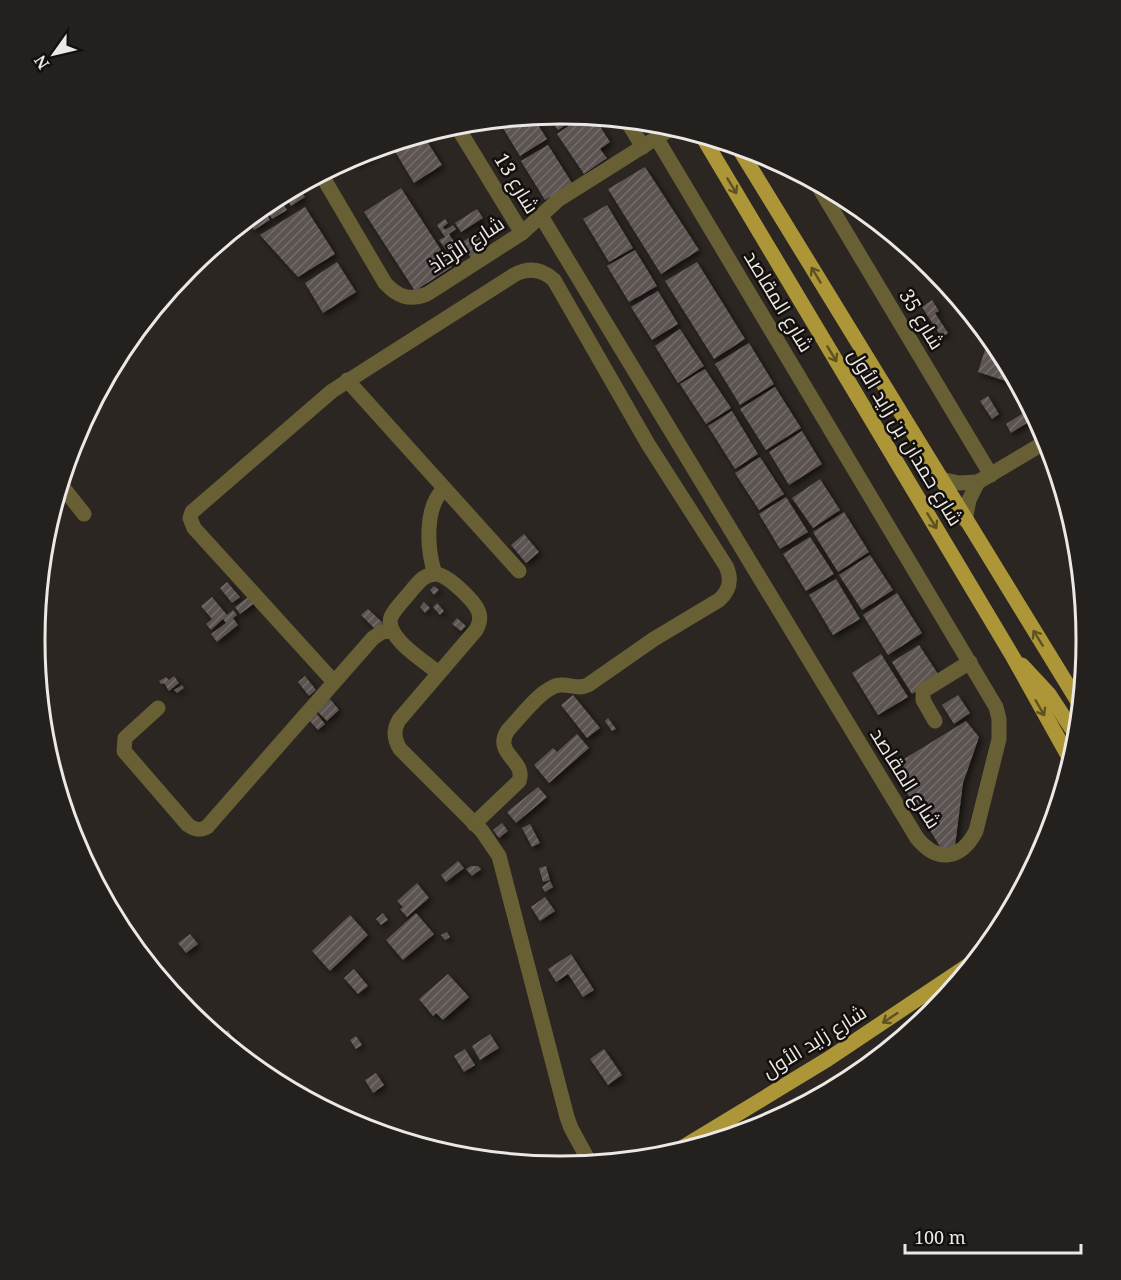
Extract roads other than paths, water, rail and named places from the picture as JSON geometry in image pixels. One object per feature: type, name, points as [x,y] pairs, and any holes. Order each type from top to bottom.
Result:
[{"type":"main road","name":"شارع حمدان بن زايد الأول","points":[[708,146],[1013,657],[1064,749]]},
{"type":"main road","name":"شارع حمدان بن زايد الأول","points":[[745,159],[1073,694]]},
{"type":"main road","points":[[1013,657],[1044,688],[1069,725]]},
{"type":"main road","name":"شارع زايد الأول","points":[[702,1135],[828,1059],[950,977]]},
{"type":"street","points":[[632,130],[643,147]]},
{"type":"street","name":"شارع 13","points":[[462,134],[522,233]]},
{"type":"street","name":"شارع الرَّذاذ","points":[[326,182],[385,283],[394,293],[405,298],[416,298],[427,294],[522,233],[558,200],[663,135]]},
{"type":"street","name":"شارع المقاصد","points":[[541,216],[917,838],[932,852],[943,855],[954,854],[963,849],[971,841],[976,831],[999,739],[999,719],[996,707],[672,137]]},
{"type":"street","name":"شارع 35","points":[[837,205],[984,479]]},
{"type":"street","points":[[334,682],[194,528],[190,519],[194,509],[347,380],[514,275],[531,270],[543,272],[554,280],[648,444],[728,571],[728,588],[719,600],[654,639],[588,685],[579,688],[559,685],[545,692],[504,737],[506,750],[520,770],[519,781],[474,824]]},
{"type":"street","points":[[347,380],[519,572]]},
{"type":"street","points":[[940,479],[959,483],[984,479],[1038,446]]},
{"type":"street","points":[[965,520],[969,500],[984,479]]},
{"type":"street","points":[[435,574],[429,551],[429,530],[435,501],[444,489]]},
{"type":"street","points":[[67,493],[84,514]]},
{"type":"street","points":[[439,673],[398,639],[390,626],[393,614],[422,579],[435,574],[448,578],[473,603],[480,616],[478,627],[439,673],[399,720],[395,729],[395,740],[400,749],[494,847],[503,865],[567,1117],[585,1155]]},
{"type":"street","points":[[158,708],[125,738],[124,751],[188,825],[199,830],[207,826],[373,638],[382,632],[391,631]]},
{"type":"street","points":[[935,721],[923,700],[923,691],[970,662]]}]
